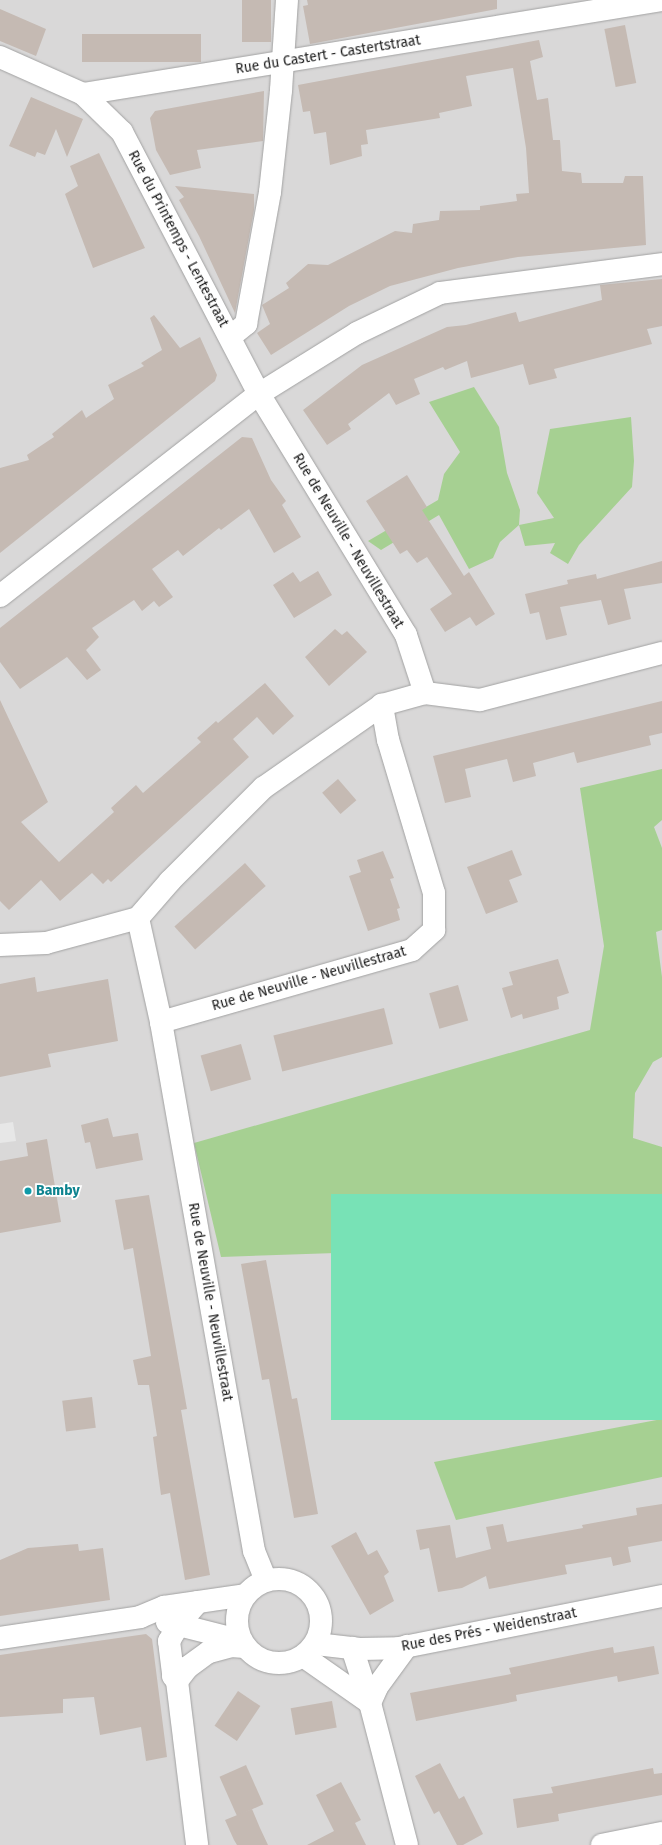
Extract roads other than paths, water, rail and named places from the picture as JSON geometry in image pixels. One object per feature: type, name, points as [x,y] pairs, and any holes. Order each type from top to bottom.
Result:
[{"type":"street","points":[[230,337],[246,324],[270,192],[283,63],[287,0]]},
{"type":"street","name":"Rue du Castert - Castertstraat","points":[[83,94],[283,63],[660,0]]},
{"type":"street","points":[[0,57],[83,94]]},
{"type":"street","name":"Rue du Printemps - Lentestraat","points":[[83,94],[122,132],[259,394]]},
{"type":"street","points":[[0,596],[259,394],[357,333],[440,293],[662,264]]},
{"type":"street","name":"Rue de Neuville - Neuvillestraat","points":[[259,394],[406,635],[425,693]]},
{"type":"street","points":[[0,946],[46,943],[138,918],[170,881],[262,788],[382,705],[425,693],[480,700],[662,653]]},
{"type":"street","name":"Rue de Neuville - Neuvillestraat","points":[[161,1022],[412,950],[434,930],[434,893],[388,740],[382,705]]},
{"type":"street","name":"Rue de Neuville - Neuvillestraat","points":[[138,918],[161,1022],[254,1550],[266,1580]]},
{"type":"street","points":[[177,1681],[188,1667],[209,1652],[243,1644],[237,1623],[240,1604],[245,1596],[266,1580],[292,1580],[313,1595],[322,1619],[321,1632],[310,1650],[370,1703]]},
{"type":"street","name":"Rue des Prés - Weidenstraat","points":[[0,1638],[140,1617],[164,1607],[245,1596]]},
{"type":"street","name":"Rue des Prés - Weidenstraat","points":[[140,1617],[179,1624],[243,1644],[257,1657],[272,1663],[288,1663],[310,1650],[407,1646],[662,1596]]},
{"type":"street","points":[[197,1845],[177,1681],[174,1676],[169,1641],[179,1624],[198,1602]]},
{"type":"street","points":[[370,1703],[377,1686],[407,1646]]},
{"type":"street","points":[[352,1648],[370,1703],[407,1845]]},
{"type":"street","points":[[602,1845],[662,1834]]},
{"type":"place","name":"Bamby","points":[[28,1191]]}]
